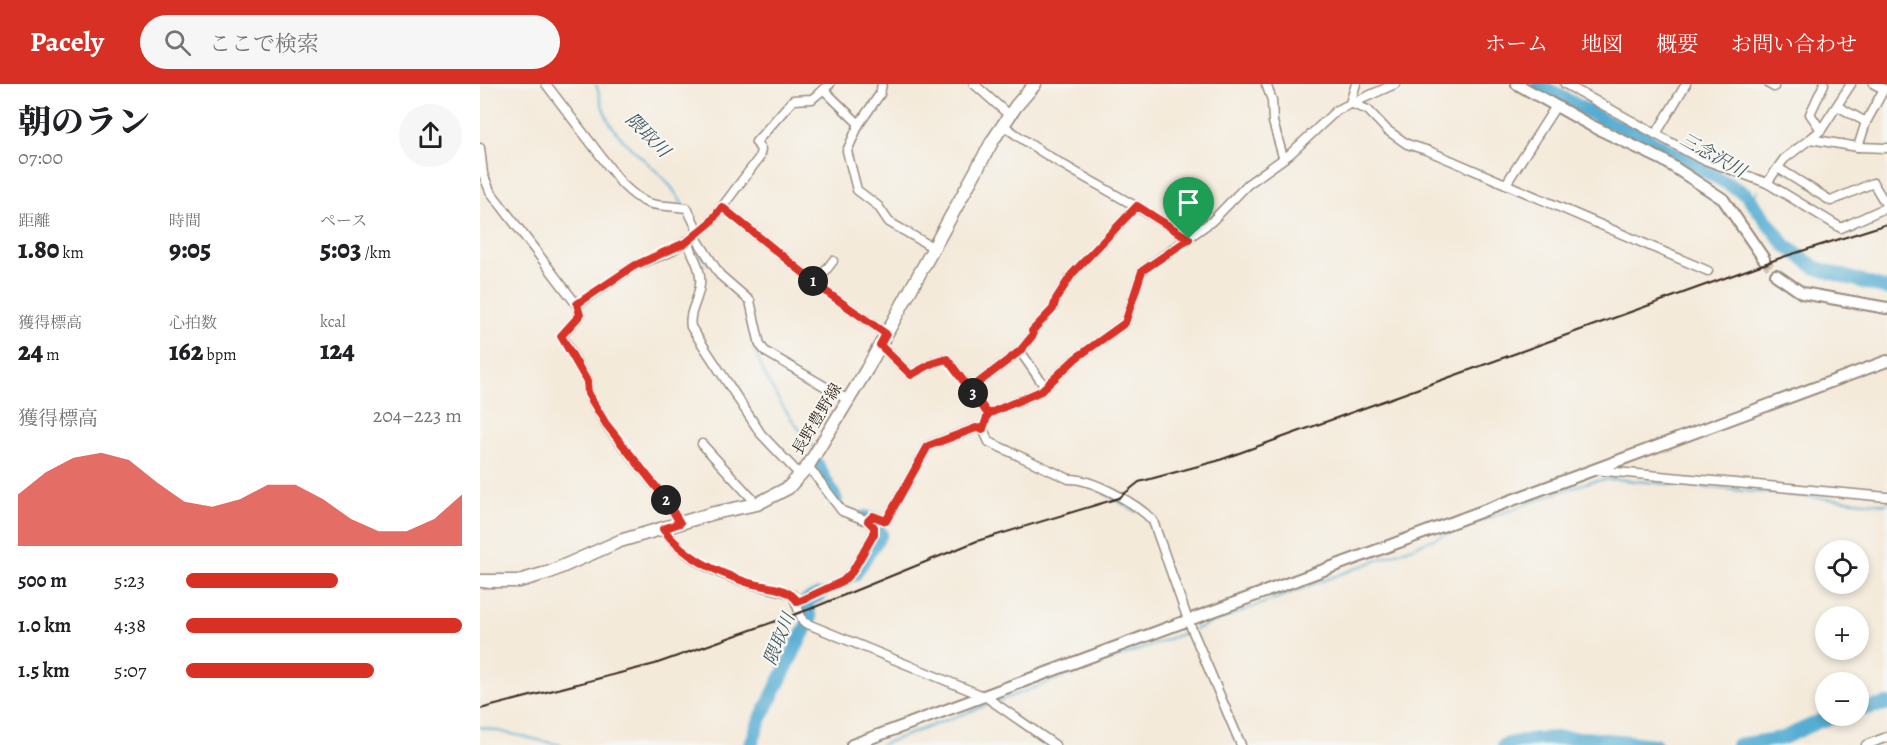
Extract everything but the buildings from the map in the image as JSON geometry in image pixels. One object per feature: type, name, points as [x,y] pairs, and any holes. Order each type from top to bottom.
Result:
[{"type":"main road","name":"長野豊野線","points":[[480,581],[519,580],[540,575],[620,541],[757,504],[781,494],[804,471],[848,400],[1006,120],[1035,84]]},
{"type":"street","points":[[546,84],[622,184],[637,198],[654,207],[687,208],[697,234],[720,275],[750,301],[760,345],[766,352],[848,400]]},
{"type":"street","points":[[882,84],[880,94],[859,124],[847,151],[857,190],[879,206],[889,222],[934,248]]},
{"type":"street","points":[[974,84],[1038,152],[1137,206],[1189,239]]},
{"type":"street","points":[[1266,84],[1272,100],[1273,122],[1283,157]]},
{"type":"street","points":[[1350,103],[1356,84]]},
{"type":"street","points":[[1241,745],[1188,620],[1153,521],[1143,509],[1082,479],[1069,479],[989,442],[983,429],[988,414],[1045,387],[1076,358],[1125,323],[1142,271],[1212,221],[1248,184],[1306,140],[1337,110],[1395,84]]},
{"type":"street","points":[[1517,84],[1663,160],[1723,199],[1764,259]]},
{"type":"street","points":[[1565,84],[1697,157],[1767,183],[1815,213],[1841,228],[1887,207],[1873,183],[1831,201],[1815,213]]},
{"type":"street","points":[[1656,134],[1686,84]]},
{"type":"street","points":[[1819,128],[1810,114],[1824,84]]},
{"type":"street","points":[[1767,183],[1784,159],[1810,140],[1851,84]]},
{"type":"street","points":[[1858,147],[1866,122],[1886,90],[1874,84]]},
{"type":"street","points":[[577,304],[634,266],[687,242],[710,223],[759,158],[761,150],[756,142],[793,100],[812,99],[826,86],[859,124]]},
{"type":"street","points":[[1350,103],[1368,110],[1388,130],[1407,144],[1708,271]]},
{"type":"street","points":[[1506,184],[1556,106]]},
{"type":"street","points":[[1837,106],[1866,122]]},
{"type":"street","points":[[1810,140],[1858,147],[1887,148]]},
{"type":"street","points":[[480,148],[483,174],[490,191],[577,304],[580,315],[561,336],[587,381],[588,394],[606,424],[665,498],[680,523]]},
{"type":"street","points":[[1778,168],[1831,201]]},
{"type":"street","points":[[970,389],[1020,351],[1033,335],[1032,331],[1053,309],[1056,299],[1072,274],[1137,206]]},
{"type":"street","points":[[722,207],[883,339],[911,375],[933,363],[947,359],[988,414]]},
{"type":"street","points":[[687,242],[700,273],[700,286],[689,319],[691,327],[761,434],[804,471],[842,511],[869,520],[886,521],[928,446],[976,428],[983,429]]},
{"type":"street","points":[[816,284],[833,261]]},
{"type":"street","points":[[1776,275],[1802,292],[1887,308]]},
{"type":"street","points":[[1020,351],[1045,387]]},
{"type":"street","points":[[852,745],[1887,362]]},
{"type":"street","points":[[702,444],[757,504]]},
{"type":"street","points":[[1591,470],[1887,497]]},
{"type":"street","points":[[798,602],[843,581],[852,572],[874,534],[874,527],[869,520]]},
{"type":"street","points":[[663,529],[690,557],[748,583],[791,594],[798,602],[808,624],[986,697],[1055,745]]},
{"type":"street","points":[[1866,745],[1887,737]]},
{"type":"waterway","name":"隈取川","points":[[596,84],[610,123],[628,145],[668,183],[683,206]]},
{"type":"waterway","name":"三念沢川","points":[[1538,84],[1605,121],[1640,134],[1746,194],[1785,245],[1816,268],[1887,289]]},
{"type":"waterway","points":[[1752,199],[1758,190]]},
{"type":"waterway","name":"隈取川","points":[[693,242],[708,264]]},
{"type":"waterway","name":"隈取川","points":[[744,300],[756,352],[763,371],[782,405],[813,447]]},
{"type":"waterway","name":"隈取川","points":[[816,463],[836,500]]},
{"type":"waterway","points":[[1195,629],[1592,481],[1613,479],[1887,504]]},
{"type":"waterway","points":[[1098,490],[1137,512]]},
{"type":"waterway","name":"隈取川","points":[[854,575],[881,534],[874,521],[865,517]]},
{"type":"waterway","name":"隈取川","points":[[751,745],[759,722],[810,619],[806,601],[819,595]]},
{"type":"waterway","points":[[998,701],[1190,631]]},
{"type":"waterway","points":[[880,745],[992,703]]},
{"type":"waterway","points":[[1869,708],[1887,704]]},
{"type":"waterway","points":[[1738,745],[1783,738],[1815,723]]},
{"type":"waterway","points":[[480,727],[561,745]]},
{"type":"waterway","points":[[1504,745],[1560,738],[1599,739],[1655,745]]},
{"type":"tunnel","points":[[1764,259],[1776,275]]},
{"type":"railway","points":[[480,709],[655,664],[810,609],[977,541],[1119,498],[1139,482],[1217,461],[1783,257],[1887,224]]},
{"type":"route","points":[[1189,239],[1137,206],[1072,274],[1056,299],[1053,309],[1032,331],[1033,335],[1020,351],[970,389],[988,414],[983,429],[976,428],[928,446],[914,475],[886,521],[873,516],[868,521],[874,527],[874,534],[852,572],[843,581],[798,602],[791,594],[726,575],[690,557],[672,541],[663,529],[680,523],[665,498],[606,424],[588,394],[587,381],[561,336],[580,315],[577,304],[609,285],[634,266],[668,253],[687,242],[710,223],[722,207],[828,293],[886,334],[880,345],[911,375],[933,363],[947,359],[988,414],[1041,391],[1076,358],[1125,323],[1142,271],[1189,239]]}]
